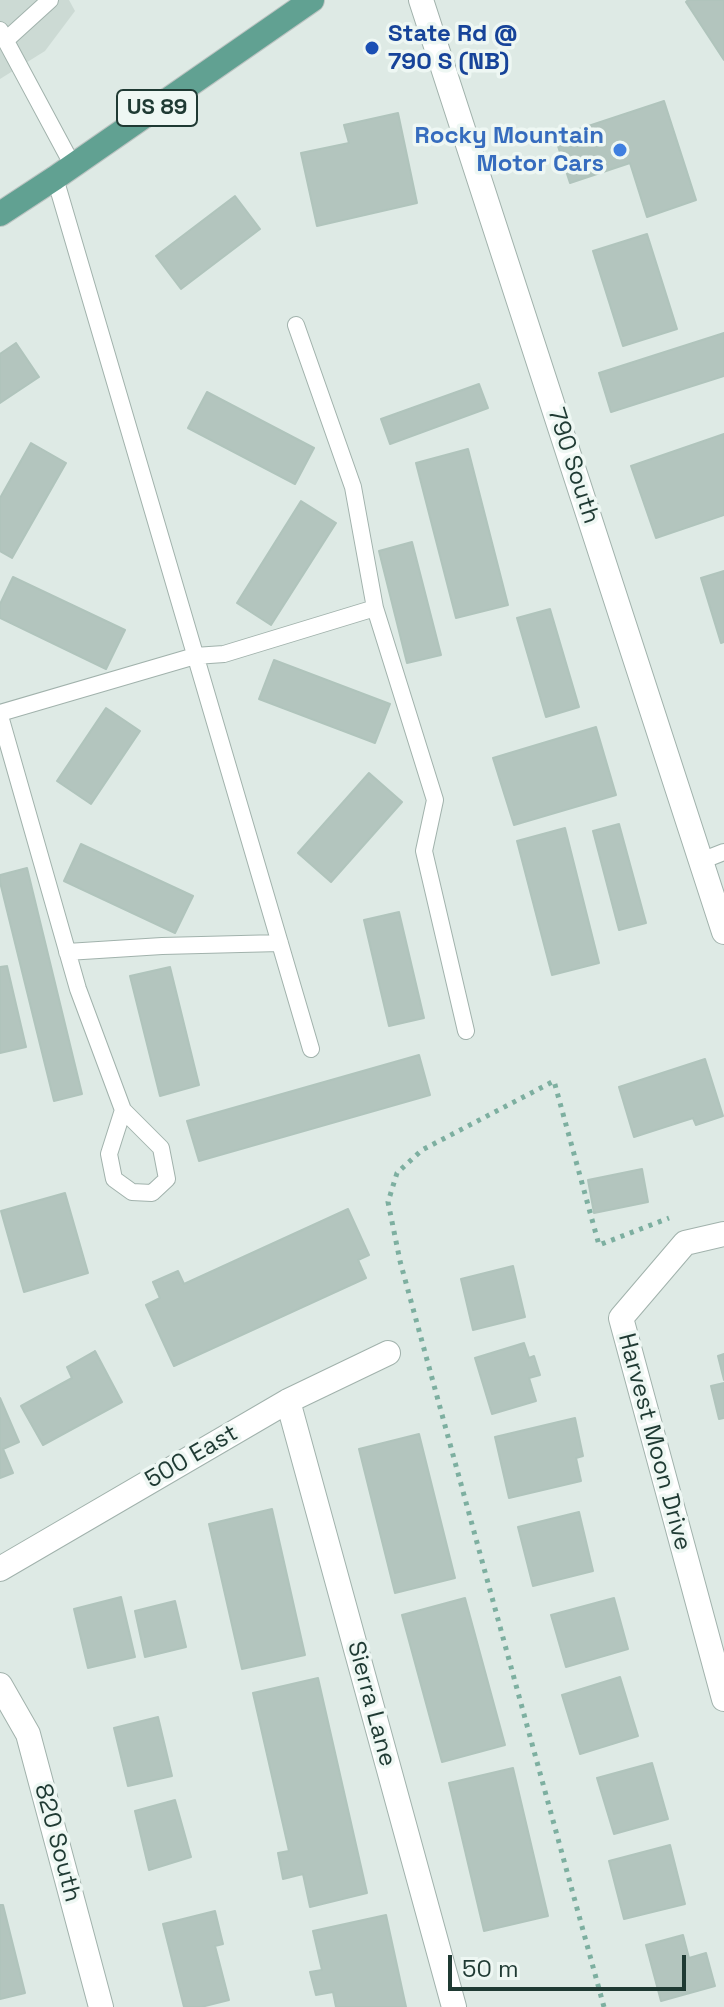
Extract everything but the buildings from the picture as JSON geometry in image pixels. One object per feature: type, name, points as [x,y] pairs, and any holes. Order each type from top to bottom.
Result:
[{"type":"main road","name":"US 89","points":[[0,214],[312,0]]},
{"type":"street","name":"790 South","points":[[421,0],[724,932]]},
{"type":"street","name":"Harvest Moon Drive","points":[[724,1234],[685,1243],[621,1318],[724,1699]]},
{"type":"street","name":"500 East","points":[[0,1569],[288,1401],[388,1353]]},
{"type":"street","name":"Sierra Lane","points":[[288,1401],[454,2007]]},
{"type":"street","name":"820 South","points":[[0,1685],[28,1734],[101,2007]]},
{"type":"lane","points":[[50,0],[3,35],[64,172],[195,656],[311,1049]]},
{"type":"lane","points":[[296,325],[353,487],[375,608],[435,800],[424,851],[466,1031]]},
{"type":"lane","points":[[123,1110],[109,1154],[114,1179],[132,1192],[152,1193],[167,1179],[161,1148],[123,1110],[78,989],[0,714],[195,656],[224,654],[375,608]]},
{"type":"lane","points":[[701,861],[724,852]]},
{"type":"lane","points":[[67,952],[280,943]]},
{"type":"path","points":[[604,2007],[400,1261],[388,1202],[397,1173],[422,1150],[554,1081],[599,1245],[676,1215]]},
{"type":"shaded area","points":[[0,0],[69,0],[75,11],[45,51],[0,79]]},
{"type":"place","name":"State Rd @ 790 S (NB)","points":[[372,48]]},
{"type":"place","name":"Rocky Mountain Motor Cars","points":[[620,150]]}]
